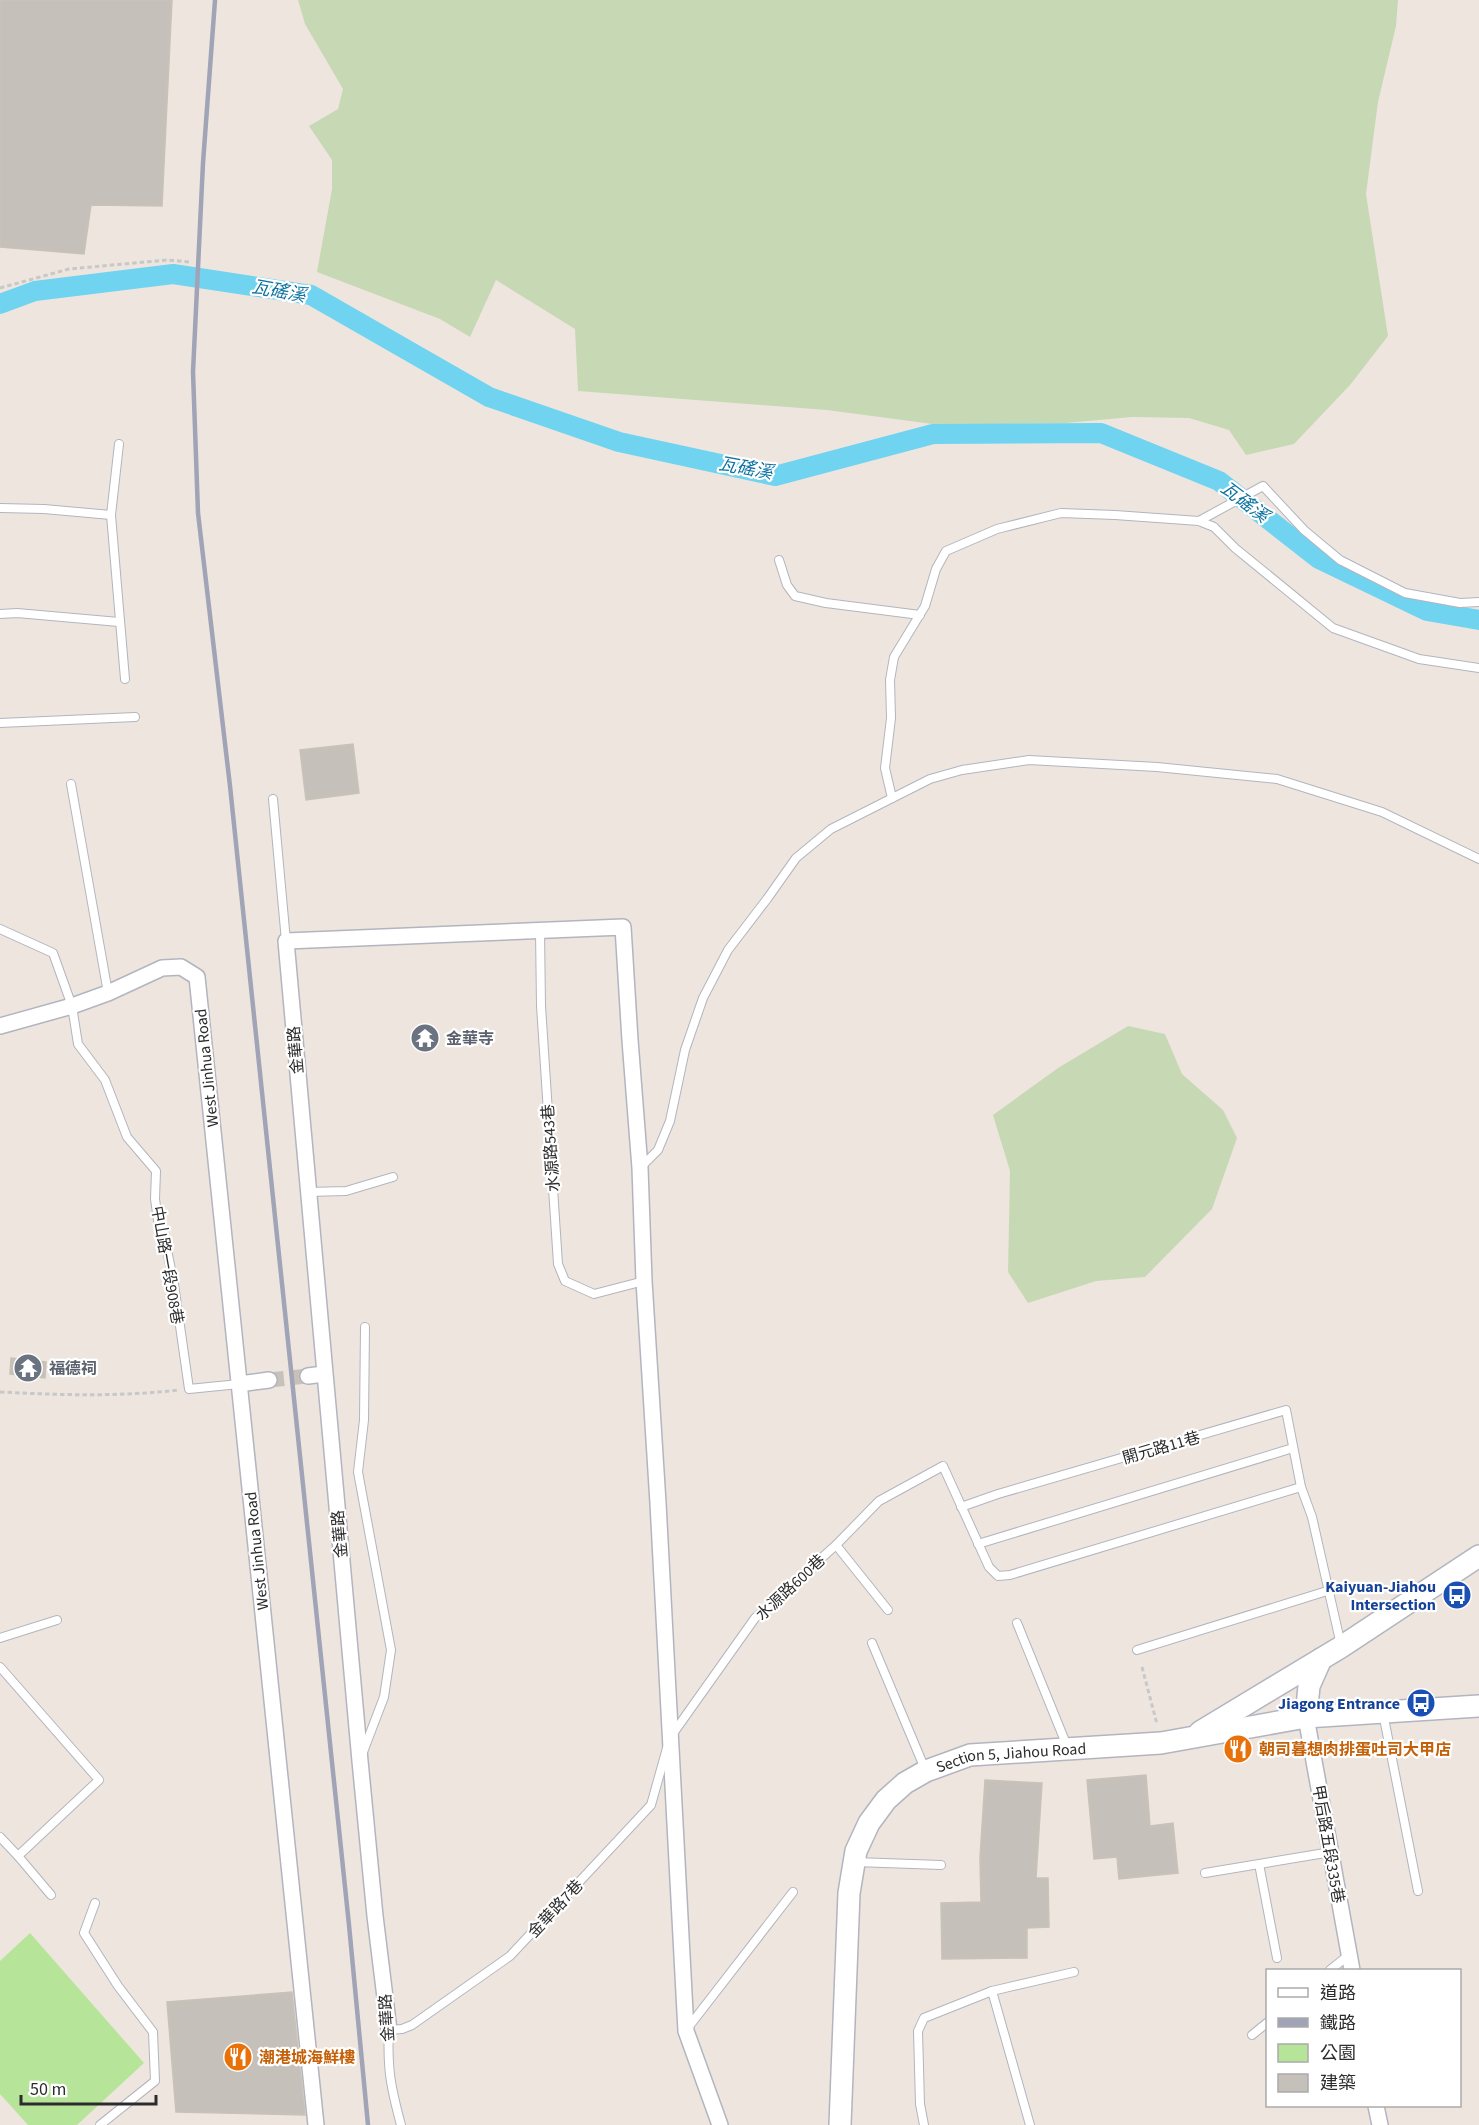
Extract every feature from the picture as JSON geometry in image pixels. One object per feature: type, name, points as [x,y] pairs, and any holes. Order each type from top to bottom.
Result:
[{"type":"main road","points":[[1189,1739],[1341,1647],[1479,1556]]},
{"type":"main road","points":[[1306,1717],[1309,1686],[1321,1659]]},
{"type":"main road","name":"Section 5, Jiahou Road","points":[[840,2125],[849,1893],[856,1851],[869,1823],[886,1800],[905,1784],[926,1771],[970,1755],[1161,1743],[1306,1717],[1479,1706]]},
{"type":"street","points":[[286,941],[623,927],[640,1168],[644,1281],[686,2031],[720,2125]]},
{"type":"street","name":"金華路","points":[[286,941],[360,1761],[389,2030]]},
{"type":"street","name":"West Jinhua Road","points":[[108,993],[162,968],[181,967],[197,978],[316,2125]]},
{"type":"street","points":[[0,1026],[72,1006],[108,993]]},
{"type":"street","points":[[309,1376],[324,1374]]},
{"type":"street","points":[[239,1384],[269,1380]]},
{"type":"street","name":"甲后路五段335巷","points":[[1306,1717],[1352,1969]]},
{"type":"street","points":[[1376,2107],[1380,2125]]},
{"type":"lane","points":[[119,444],[111,515],[125,679]]},
{"type":"lane","points":[[1199,520],[1263,486],[1304,530],[1340,560],[1405,593],[1460,603],[1479,602]]},
{"type":"lane","points":[[0,508],[111,515]]},
{"type":"lane","points":[[892,798],[885,768],[891,718],[890,680],[894,657],[925,606],[936,569],[946,551],[997,529],[1061,513],[1199,520],[1214,527],[1235,548],[1333,628],[1419,659],[1479,668]]},
{"type":"lane","points":[[779,560],[787,585],[795,596],[826,603],[920,615]]},
{"type":"lane","points":[[0,614],[119,622]]},
{"type":"lane","points":[[0,723],[135,717]]},
{"type":"lane","points":[[640,1168],[658,1150],[670,1121],[689,1040],[703,998],[728,950],[796,858],[831,829],[930,779],[962,770],[1029,760],[1157,767],[1277,779],[1382,812],[1479,859]]},
{"type":"lane","points":[[70,784],[108,993]]},
{"type":"lane","points":[[273,798],[286,941]]},
{"type":"lane","name":"中山路一段908巷","points":[[0,929],[53,953],[72,1006],[78,1044],[105,1080],[127,1137],[156,1171],[159,1227],[167,1250],[174,1284],[189,1389]]},
{"type":"lane","name":"水源路543巷","points":[[540,931],[541,1006],[558,1264],[565,1281],[594,1294],[644,1281]]},
{"type":"lane","points":[[308,1192],[346,1191],[393,1177]]},
{"type":"lane","points":[[360,1761],[384,1697],[391,1650],[358,1472],[364,1420],[366,1327]]},
{"type":"lane","points":[[189,1389],[239,1384]]},
{"type":"lane","name":"開元路11巷","points":[[961,1507],[998,1494],[1286,1410],[1301,1487],[1312,1517],[1341,1647]]},
{"type":"lane","points":[[978,1544],[1293,1448]]},
{"type":"lane","name":"水源路600巷","points":[[669,1739],[755,1618],[836,1545],[879,1501],[942,1466],[961,1507]]},
{"type":"lane","points":[[961,1507],[989,1567],[998,1576],[1010,1575],[1301,1487]]},
{"type":"lane","points":[[836,1545],[888,1610]]},
{"type":"lane","points":[[1137,1650],[1327,1591]]},
{"type":"lane","points":[[0,1638],[57,1620]]},
{"type":"lane","points":[[1017,1623],[1068,1749]]},
{"type":"lane","points":[[872,1643],[926,1771]]},
{"type":"lane","points":[[0,1667],[99,1780],[18,1856]]},
{"type":"lane","points":[[1383,1712],[1418,1891]]},
{"type":"lane","name":"金華路7巷","points":[[389,2030],[402,2030],[412,2025],[510,1956],[651,1805],[669,1739]]},
{"type":"lane","points":[[0,1837],[51,1895]]},
{"type":"lane","points":[[1204,1873],[1331,1852]]},
{"type":"lane","points":[[854,1862],[941,1865]]},
{"type":"lane","points":[[1259,1864],[1277,1958]]},
{"type":"lane","points":[[686,2031],[793,1892]]},
{"type":"lane","points":[[95,1903],[84,1933],[118,1986],[153,2032],[155,2080],[100,2125]]},
{"type":"lane","points":[[1332,1969],[1349,1955]]},
{"type":"lane","points":[[924,2125],[920,2104],[918,2031],[924,2018],[993,1991],[1074,1972]]},
{"type":"lane","points":[[993,1991],[1030,2125]]},
{"type":"lane","points":[[1252,2035],[1266,2024]]},
{"type":"lane","name":"金華路","points":[[389,2030],[390,2087],[401,2125]]},
{"type":"path","points":[[0,288],[69,269],[167,260],[190,262]]},
{"type":"path","points":[[0,1392],[85,1396],[143,1394],[189,1389]]},
{"type":"path","points":[[1142,1667],[1161,1743]]},
{"type":"green space","points":[[298,0],[1398,0],[1396,26],[1378,102],[1366,194],[1388,336],[1350,385],[1294,444],[1246,455],[1229,430],[1189,418],[1132,417],[1066,423],[940,425],[827,410],[578,391],[575,329],[496,280],[470,337],[440,319],[317,272],[332,189],[332,160],[309,126],[338,109],[343,89],[305,24]]},
{"type":"green space","points":[[1128,1026],[1165,1034],[1182,1074],[1223,1110],[1237,1138],[1212,1209],[1145,1277],[1096,1281],[1028,1303],[1008,1272],[1010,1171],[993,1115],[1058,1068]]},
{"type":"green space","points":[[30,1933],[144,2063],[77,2125],[28,2125],[0,2094],[0,1961]]},
{"type":"building","points":[[0,0],[172,0],[162,206],[91,205],[84,254],[0,247]]},
{"type":"building","points":[[353,744],[359,793],[306,800],[300,750]]},
{"type":"building","name":"福德祠","points":[[11,1358],[46,1362],[45,1378],[10,1374]]},
{"type":"building","points":[[1146,1775],[1150,1826],[1173,1823],[1178,1873],[1119,1879],[1117,1857],[1094,1859],[1087,1780]]},
{"type":"building","points":[[985,1780],[1042,1783],[1036,1878],[1048,1878],[1049,1927],[1027,1928],[1027,1958],[942,1959],[941,1903],[981,1902],[980,1858]]},
{"type":"building","name":"潮港城海鮮樓","points":[[292,1992],[305,2115],[176,2112],[167,2002]]},
{"type":"waterway","name":"瓦磘溪","points":[[0,304],[35,291],[173,274],[311,295],[489,397],[619,442],[775,476],[933,434],[1101,433],[1219,481],[1319,559],[1427,611],[1479,620]]},
{"type":"tunnel","points":[[269,1380],[308,1376]]},
{"type":"railway","points":[[215,0],[203,163],[193,372],[198,513],[230,786],[368,2125]]},
{"type":"place","name":"金華寺","points":[[425,1038]]},
{"type":"place","name":"福德祠","points":[[28,1368]]},
{"type":"place","name":"Kaiyuan-Jiahou Intersection","points":[[1457,1595]]},
{"type":"place","name":"Jiagong Entrance","points":[[1421,1703]]},
{"type":"place","name":"朝司暮想肉排蛋吐司大甲店","points":[[1238,1749]]},
{"type":"place","name":"潮港城海鮮樓","points":[[238,2057]]}]
